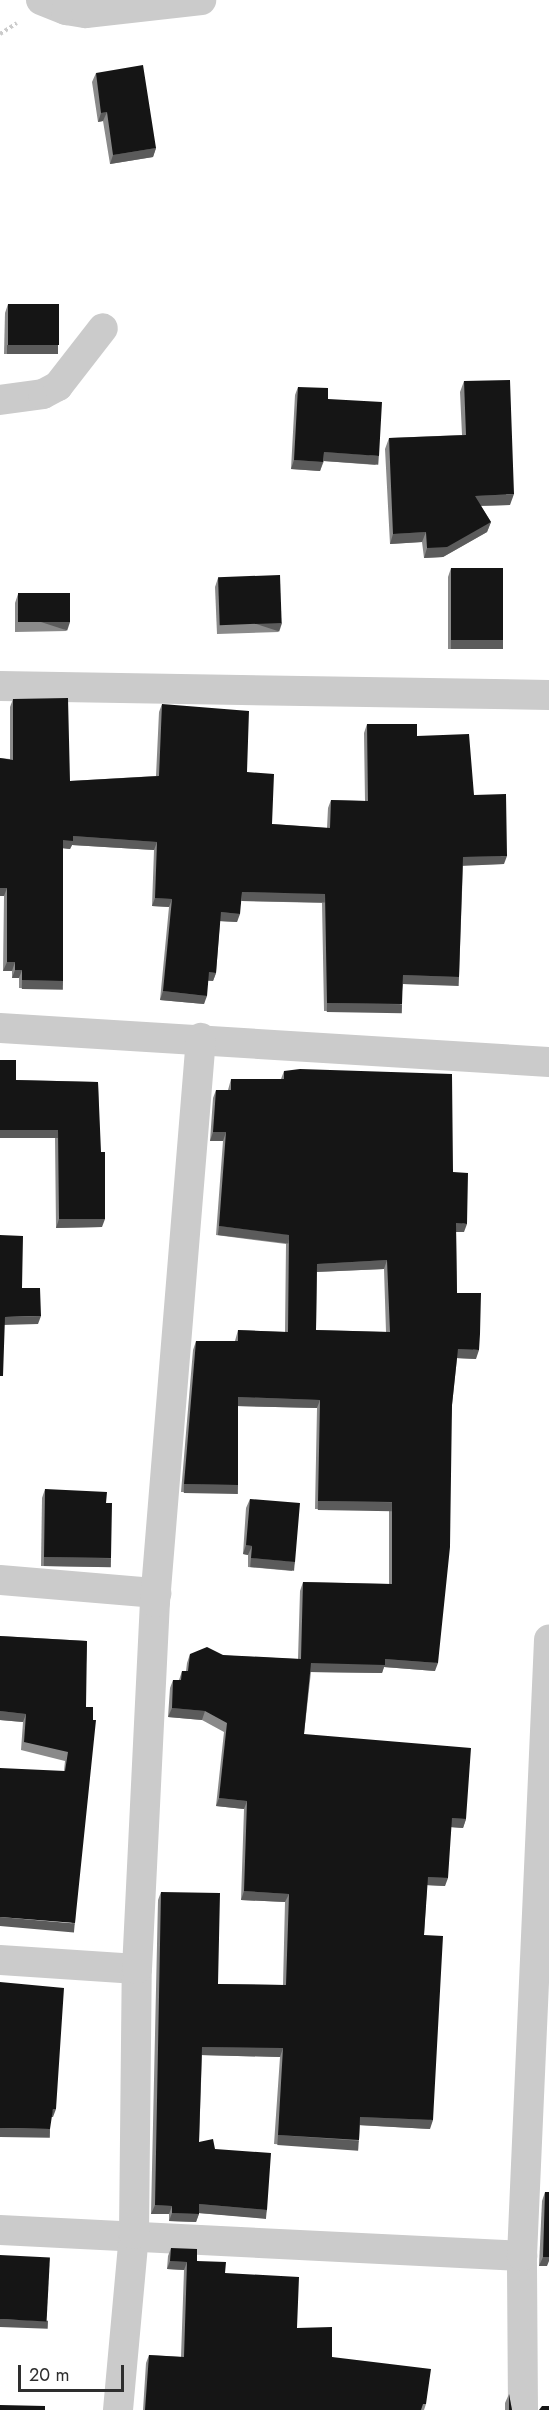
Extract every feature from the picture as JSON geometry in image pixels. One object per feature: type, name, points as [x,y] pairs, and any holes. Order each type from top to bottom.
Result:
[{"type":"street","points":[[41,0],[66,10],[86,13],[201,0]]},
{"type":"street","points":[[0,400],[43,394],[58,386],[102,328]]},
{"type":"street","points":[[0,686],[549,695]]},
{"type":"street","points":[[0,1028],[201,1038],[549,1062]]},
{"type":"street","points":[[118,2410],[134,2234],[137,1969],[156,1593],[201,1038]]},
{"type":"street","points":[[0,1580],[156,1593]]},
{"type":"street","points":[[523,2410],[522,2256],[549,1658]]},
{"type":"street","points":[[0,1960],[137,1969]]},
{"type":"street","points":[[0,2230],[134,2234],[522,2256]]},
{"type":"building","points":[[143,65],[156,148],[113,155],[107,112],[101,113],[96,73]]},
{"type":"building","points":[[8,304],[59,304],[59,345],[8,345]]},
{"type":"building","points":[[510,380],[514,494],[475,496],[491,522],[447,547],[427,548],[426,532],[393,534],[389,438],[466,435],[464,381]]},
{"type":"building","points":[[298,387],[328,388],[328,399],[382,402],[379,456],[324,452],[323,462],[294,460]]},
{"type":"building","points":[[451,568],[503,568],[503,640],[451,640]]},
{"type":"building","points":[[280,575],[282,623],[220,625],[218,577]]},
{"type":"building","points":[[18,593],[70,593],[70,622],[18,622]]},
{"type":"building","points":[[68,698],[70,781],[159,776],[162,704],[249,711],[247,772],[274,774],[272,824],[330,828],[331,800],[368,801],[367,724],[417,724],[417,736],[469,734],[474,795],[506,794],[507,856],[463,857],[459,977],[403,975],[402,1004],[327,1003],[325,894],[242,892],[240,914],[221,912],[216,973],[209,972],[207,996],[163,991],[172,899],[155,898],[157,842],[73,836],[73,841],[63,840],[63,981],[22,980],[22,970],[15,970],[15,962],[7,962],[7,888],[0,888],[0,758],[13,760],[13,699]]},
{"type":"building","points":[[0,1060],[16,1060],[16,1080],[98,1082],[101,1152],[105,1152],[105,1219],[59,1219],[58,1130],[0,1130]]},
{"type":"building","points":[[300,1069],[452,1074],[453,1172],[468,1173],[467,1224],[456,1223],[457,1293],[481,1293],[479,1350],[458,1349],[452,1405],[450,1547],[438,1663],[385,1659],[385,1665],[311,1663],[304,1734],[471,1748],[466,1819],[452,1818],[448,1878],[428,1877],[424,1935],[443,1936],[433,2120],[360,2117],[359,2140],[278,2135],[283,2048],[202,2047],[199,2142],[213,2139],[215,2149],[271,2153],[267,2210],[199,2204],[199,2214],[172,2213],[172,2206],[155,2205],[161,1892],[220,1893],[218,1984],[286,1985],[289,1894],[244,1891],[247,1801],[219,1798],[227,1723],[205,1711],[172,1708],[173,1680],[181,1680],[182,1671],[188,1671],[190,1654],[207,1647],[223,1655],[301,1659],[303,1582],[392,1584],[392,1502],[318,1501],[320,1400],[238,1397],[238,1485],[184,1484],[196,1341],[238,1341],[238,1330],[288,1332],[289,1235],[219,1226],[226,1132],[213,1132],[216,1090],[231,1090],[231,1079],[284,1079],[284,1071]],"holes":[[[387,1260],[390,1332],[316,1330],[317,1264]]]},
{"type":"building","points":[[0,1235],[23,1236],[22,1288],[40,1288],[41,1316],[5,1317],[3,1376],[0,1376]]},
{"type":"building","points":[[45,1489],[107,1492],[106,1503],[112,1503],[111,1558],[44,1557]]},
{"type":"building","points":[[250,1499],[300,1503],[295,1562],[251,1558],[252,1546],[246,1545]]},
{"type":"building","points":[[0,1636],[87,1641],[86,1707],[93,1707],[93,1720],[96,1720],[75,1923],[0,1917],[0,1768],[65,1771],[68,1752],[24,1742],[26,1714],[0,1711]]},
{"type":"building","points":[[0,1982],[64,1988],[56,2109],[53,2109],[50,2129],[0,2128]]},
{"type":"building","points":[[545,2192],[549,2192],[549,2257],[543,2257]]},
{"type":"building","points":[[171,2248],[197,2249],[197,2261],[226,2262],[225,2273],[299,2277],[297,2328],[332,2327],[332,2357],[431,2369],[426,2404],[423,2404],[421,2410],[145,2410],[149,2355],[184,2357],[187,2262],[170,2261]]},
{"type":"building","points":[[0,2255],[50,2258],[47,2322],[0,2319]]},
{"type":"building","points":[[509,2394],[512,2410],[509,2410]]},
{"type":"building","points":[[0,2405],[45,2406],[45,2410],[0,2410]]},
{"type":"building","points":[[542,2406],[549,2406],[549,2410],[539,2410]]}]
